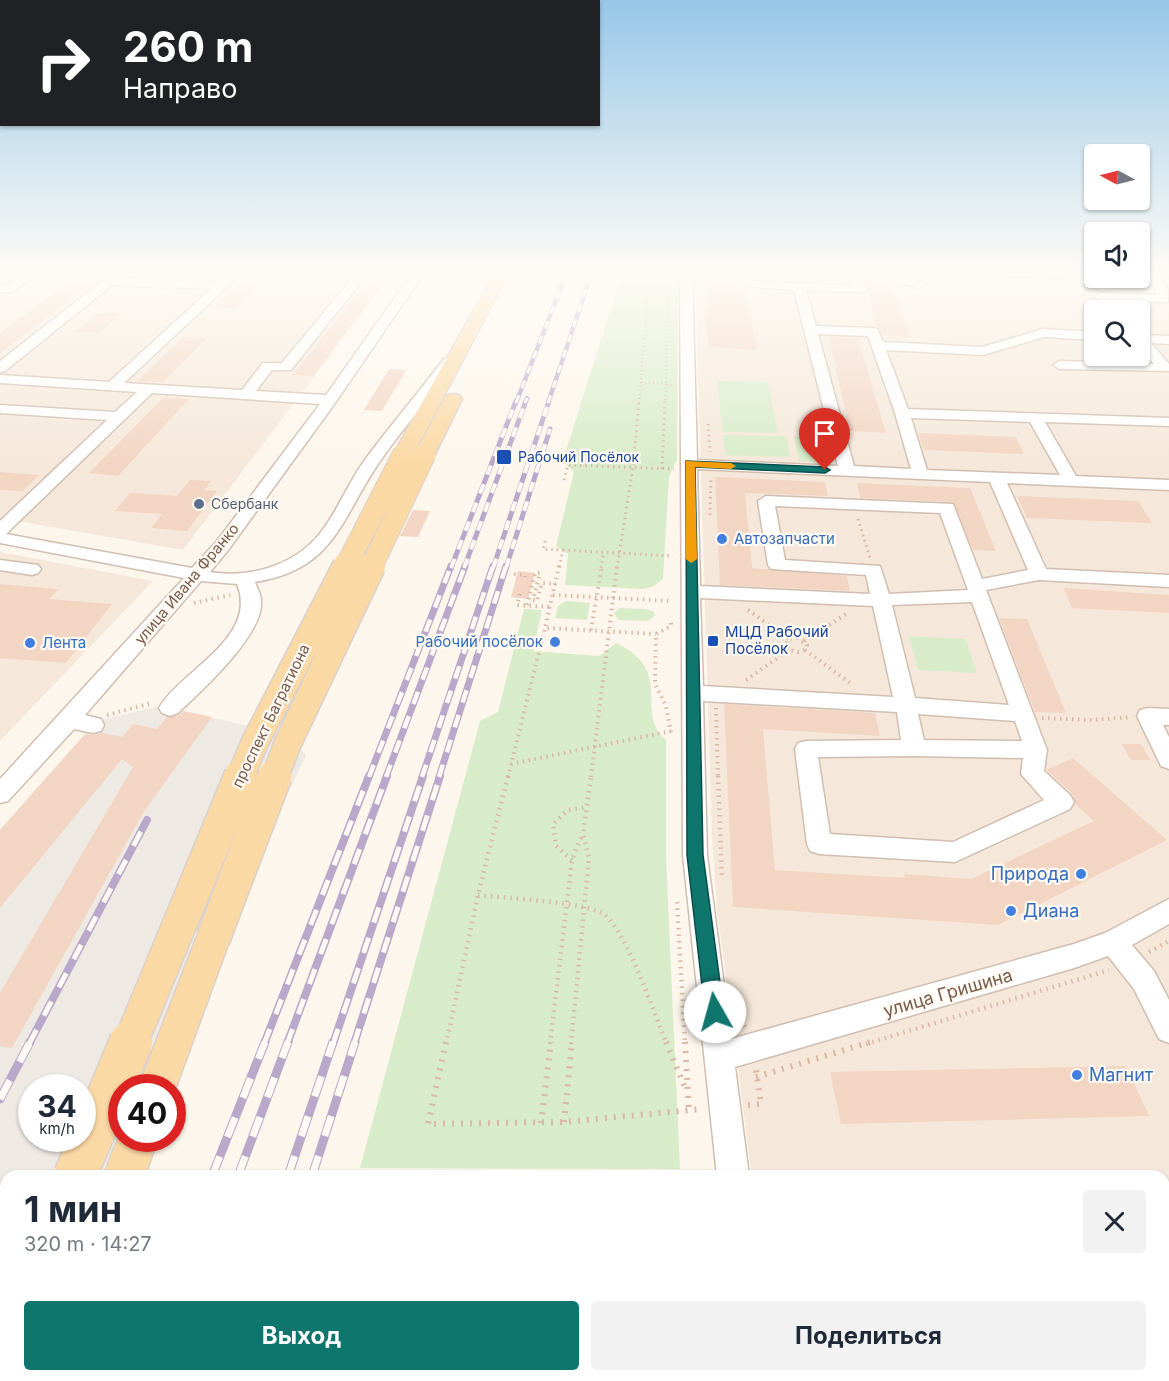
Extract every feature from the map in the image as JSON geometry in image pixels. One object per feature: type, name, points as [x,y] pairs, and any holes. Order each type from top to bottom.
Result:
[{"type":"main road","name":"проспект Багратиона","points":[[162,1074],[287,745],[466,336]]},
{"type":"main road","name":"проспект Багратиона","points":[[77,1170],[255,742],[415,454],[484,336]]},
{"type":"main road","points":[[126,1170],[133,1152]]},
{"type":"street","points":[[0,368],[38,336]]},
{"type":"street","points":[[111,387],[166,336]]},
{"type":"street","points":[[246,394],[268,366],[286,367],[311,336]]},
{"type":"street","name":"улица Ивана Франко","points":[[0,794],[81,722],[275,476],[374,336]]},
{"type":"street","points":[[687,336],[692,592],[711,694],[695,855],[732,1170]]},
{"type":"street","points":[[813,336],[847,471]]},
{"type":"street","points":[[875,336],[902,413],[920,474]]},
{"type":"street","points":[[878,346],[983,351],[1032,336]]},
{"type":"street","points":[[1150,339],[1169,340]]},
{"type":"street","points":[[2,539],[198,575],[244,579],[271,574],[297,564],[321,545],[367,468],[461,346]]},
{"type":"street","points":[[1150,351],[1165,368],[1150,366]]},
{"type":"street","points":[[1059,364],[1084,363]]},
{"type":"street","points":[[0,379],[330,400]]},
{"type":"street","points":[[2,539],[148,389]]},
{"type":"street","points":[[0,409],[121,417]]},
{"type":"street","points":[[902,413],[1169,422]]},
{"type":"street","points":[[1035,418],[1071,481]]},
{"type":"street","points":[[690,464],[1169,485]]},
{"type":"street","points":[[996,477],[1039,574]]},
{"type":"street","points":[[914,748],[906,705],[874,600],[874,570],[777,566],[766,501],[947,508],[1036,750],[1032,774],[1062,801],[955,852],[819,844],[806,749],[1036,750]]},
{"type":"street","points":[[0,565],[32,569]]},
{"type":"street","points":[[692,592],[874,600],[977,591],[1039,574],[1169,580]]},
{"type":"street","points":[[170,706],[220,659],[245,623],[252,602],[244,579]]},
{"type":"street","points":[[711,694],[906,705],[1023,716]]},
{"type":"street","points":[[1158,717],[1169,760]]},
{"type":"street","name":"улица Гришина","points":[[720,1057],[1074,956],[1122,953],[1169,910]]},
{"type":"street","points":[[1122,953],[1144,980],[1169,1029]]},
{"type":"path","points":[[541,1123],[572,860],[583,835],[612,598],[633,467],[644,336]]},
{"type":"path","points":[[640,383],[666,384],[662,469]]},
{"type":"path","points":[[564,480],[568,465],[633,467]]},
{"type":"path","points":[[545,542],[543,549],[673,556]]},
{"type":"path","points":[[563,550],[478,895],[428,1124],[564,1122],[761,1104],[753,1049],[737,998]]},
{"type":"path","points":[[591,630],[604,552]]},
{"type":"path","points":[[527,605],[535,573],[540,573],[533,600],[537,601],[542,583],[556,584]]},
{"type":"path","points":[[514,574],[525,575],[525,577]]},
{"type":"path","points":[[672,590],[672,609]]},
{"type":"path","points":[[520,594],[517,605],[550,607]]},
{"type":"path","points":[[724,594],[789,639],[804,641],[874,600]]},
{"type":"path","points":[[191,604],[230,595]]},
{"type":"path","points":[[553,595],[672,601]]},
{"type":"path","points":[[545,628],[656,634],[671,626],[672,617]]},
{"type":"path","points":[[656,634],[656,684],[666,706],[672,742]]},
{"type":"path","points":[[789,639],[786,644],[789,650]]},
{"type":"path","points":[[804,641],[807,645],[805,650]]},
{"type":"path","points":[[722,888],[711,694],[789,650],[798,652],[805,650]]},
{"type":"path","points":[[805,650],[879,704]]},
{"type":"path","points":[[81,722],[170,706]]},
{"type":"path","points":[[1023,716],[1092,720],[1158,717]]},
{"type":"path","points":[[511,764],[671,731]]},
{"type":"path","points":[[572,860],[561,854],[554,844],[553,824],[568,809],[578,806],[587,807]]},
{"type":"path","points":[[564,1122],[589,858],[583,835]]},
{"type":"path","points":[[676,891],[689,1110]]},
{"type":"path","points":[[478,895],[585,907],[604,914],[622,936],[688,1095]]},
{"type":"path","points":[[756,1077],[1122,953],[1169,941]]},
{"type":"shaded area","points":[[0,336],[344,336],[183,550],[0,518]]},
{"type":"shaded area","points":[[697,336],[1084,336],[1084,366],[1150,366],[1150,336],[1169,336],[1169,1170],[751,1170],[717,908],[712,837]]},
{"type":"shaded area","points":[[0,552],[153,581],[0,741]]},
{"type":"shaded area","points":[[160,706],[306,739],[301,749],[306,756],[149,1074],[108,1074],[108,1152],[111,1152],[103,1170],[0,1170],[0,830],[97,721]]},
{"type":"green space","points":[[602,336],[678,336],[677,459],[669,477],[663,579],[652,587],[643,589],[565,585],[568,554],[556,546],[574,472],[563,461]]},
{"type":"green space","points":[[717,381],[768,382],[778,433],[723,432]]},
{"type":"green space","points":[[723,435],[786,436],[790,457],[726,455]]},
{"type":"green space","points":[[793,436],[823,437],[830,462],[799,461]]},
{"type":"green space","points":[[566,601],[590,603],[587,620],[555,618],[558,606]]},
{"type":"green space","points":[[619,608],[647,609],[654,612],[655,616],[648,621],[618,620],[614,613]]},
{"type":"green space","points":[[524,609],[542,610],[533,651],[599,656],[616,643],[634,654],[644,666],[649,679],[653,717],[657,729],[666,740],[666,857],[680,1169],[360,1168],[480,721],[498,712]]},
{"type":"green space","points":[[909,636],[966,639],[977,673],[918,670]]},
{"type":"building","points":[[0,336],[22,336],[0,353]]},
{"type":"building","points":[[323,336],[343,336],[313,376],[293,375]]},
{"type":"building","points":[[708,336],[754,336],[757,350],[709,347]]},
{"type":"building","points":[[183,337],[207,338],[163,382],[137,381]]},
{"type":"building","points":[[829,337],[858,338],[886,433],[850,431]]},
{"type":"building","points":[[389,369],[406,370],[382,411],[364,410]]},
{"type":"building","points":[[163,398],[189,399],[118,476],[89,473]]},
{"type":"building","points":[[918,433],[1016,437],[1024,454],[924,450]]},
{"type":"building","points":[[0,472],[39,475],[23,491],[0,490]]},
{"type":"building","points":[[715,477],[825,482],[828,496],[745,493],[752,568],[847,576],[850,591],[720,585]]},
{"type":"building","points":[[190,480],[211,481],[204,490],[217,491],[187,531],[151,528],[162,514],[115,511],[130,493],[177,496]]},
{"type":"building","points":[[857,483],[970,488],[996,551],[973,550],[953,502],[860,498]]},
{"type":"building","points":[[1017,496],[1138,501],[1152,523],[1027,518]]},
{"type":"building","points":[[413,510],[430,511],[418,537],[400,536]]},
{"type":"building","points":[[518,571],[535,573],[528,599],[511,597]]},
{"type":"building","points":[[0,584],[59,589],[49,599],[112,604],[66,663],[0,658]]},
{"type":"building","points":[[1064,588],[1169,595],[1169,613],[1072,608]]},
{"type":"building","points":[[999,618],[1027,619],[1066,713],[1035,712]]},
{"type":"building","points":[[724,704],[875,713],[880,736],[763,729],[775,870],[905,878],[904,874],[971,879],[1094,821],[1075,804],[1072,793],[1046,770],[1073,758],[1167,840],[998,925],[733,907]]},
{"type":"building","points":[[184,711],[212,717],[143,813],[12,1048],[0,1046],[0,993],[133,767],[122,759],[0,908],[0,830],[85,734],[102,733],[122,737],[133,724],[157,729],[167,717],[179,715]]},
{"type":"building","points":[[1122,744],[1141,744],[1150,760],[1131,760]]},
{"type":"building","points":[[1126,1066],[1149,1116],[841,1124],[830,1072]]},
{"type":"railway","points":[[516,403],[542,336]]},
{"type":"railway","points":[[548,403],[570,336]]},
{"type":"railway","points":[[525,403],[527,398]]},
{"type":"railway","points":[[451,568],[516,401]]},
{"type":"railway","points":[[464,568],[526,401]]},
{"type":"railway","points":[[493,568],[549,401]]},
{"type":"railway","points":[[506,568],[550,429]]},
{"type":"railway","points":[[369,777],[451,566]]},
{"type":"railway","points":[[386,777],[465,566]]},
{"type":"railway","points":[[422,777],[493,566]]},
{"type":"railway","points":[[439,777],[506,566]]},
{"type":"railway","points":[[264,1044],[369,776]]},
{"type":"railway","points":[[287,1044],[387,776]]},
{"type":"railway","points":[[333,1044],[423,776]]},
{"type":"railway","points":[[354,1044],[440,776]]},
{"type":"railway","points":[[29,1044],[147,820]]},
{"type":"railway","points":[[0,1099],[30,1042]]},
{"type":"railway","points":[[214,1170],[265,1042]]},
{"type":"railway","points":[[240,1170],[288,1042]]},
{"type":"railway","points":[[290,1170],[333,1042]]},
{"type":"railway","points":[[314,1170],[355,1042]]},
{"type":"slow traffic","points":[[691,559],[690,464],[731,466]]},
{"type":"place","name":"Рабочий Посёлок","points":[[504,457]]},
{"type":"place","name":"Сбербанк","points":[[199,504]]},
{"type":"place","name":"Автозапчасти","points":[[722,539]]},
{"type":"place","name":"МЦД Рабочий Посёлок","points":[[713,641]]},
{"type":"place","name":"Рабочий посёлок","points":[[555,642]]},
{"type":"place","name":"Лента","points":[[30,643]]},
{"type":"place","name":"Природа","points":[[1081,874]]},
{"type":"place","name":"Диана","points":[[1011,911]]},
{"type":"place","name":"Магнит","points":[[1077,1075]]},
{"type":"route","points":[[715,1012],[695,855],[690,464],[825,470]]}]
